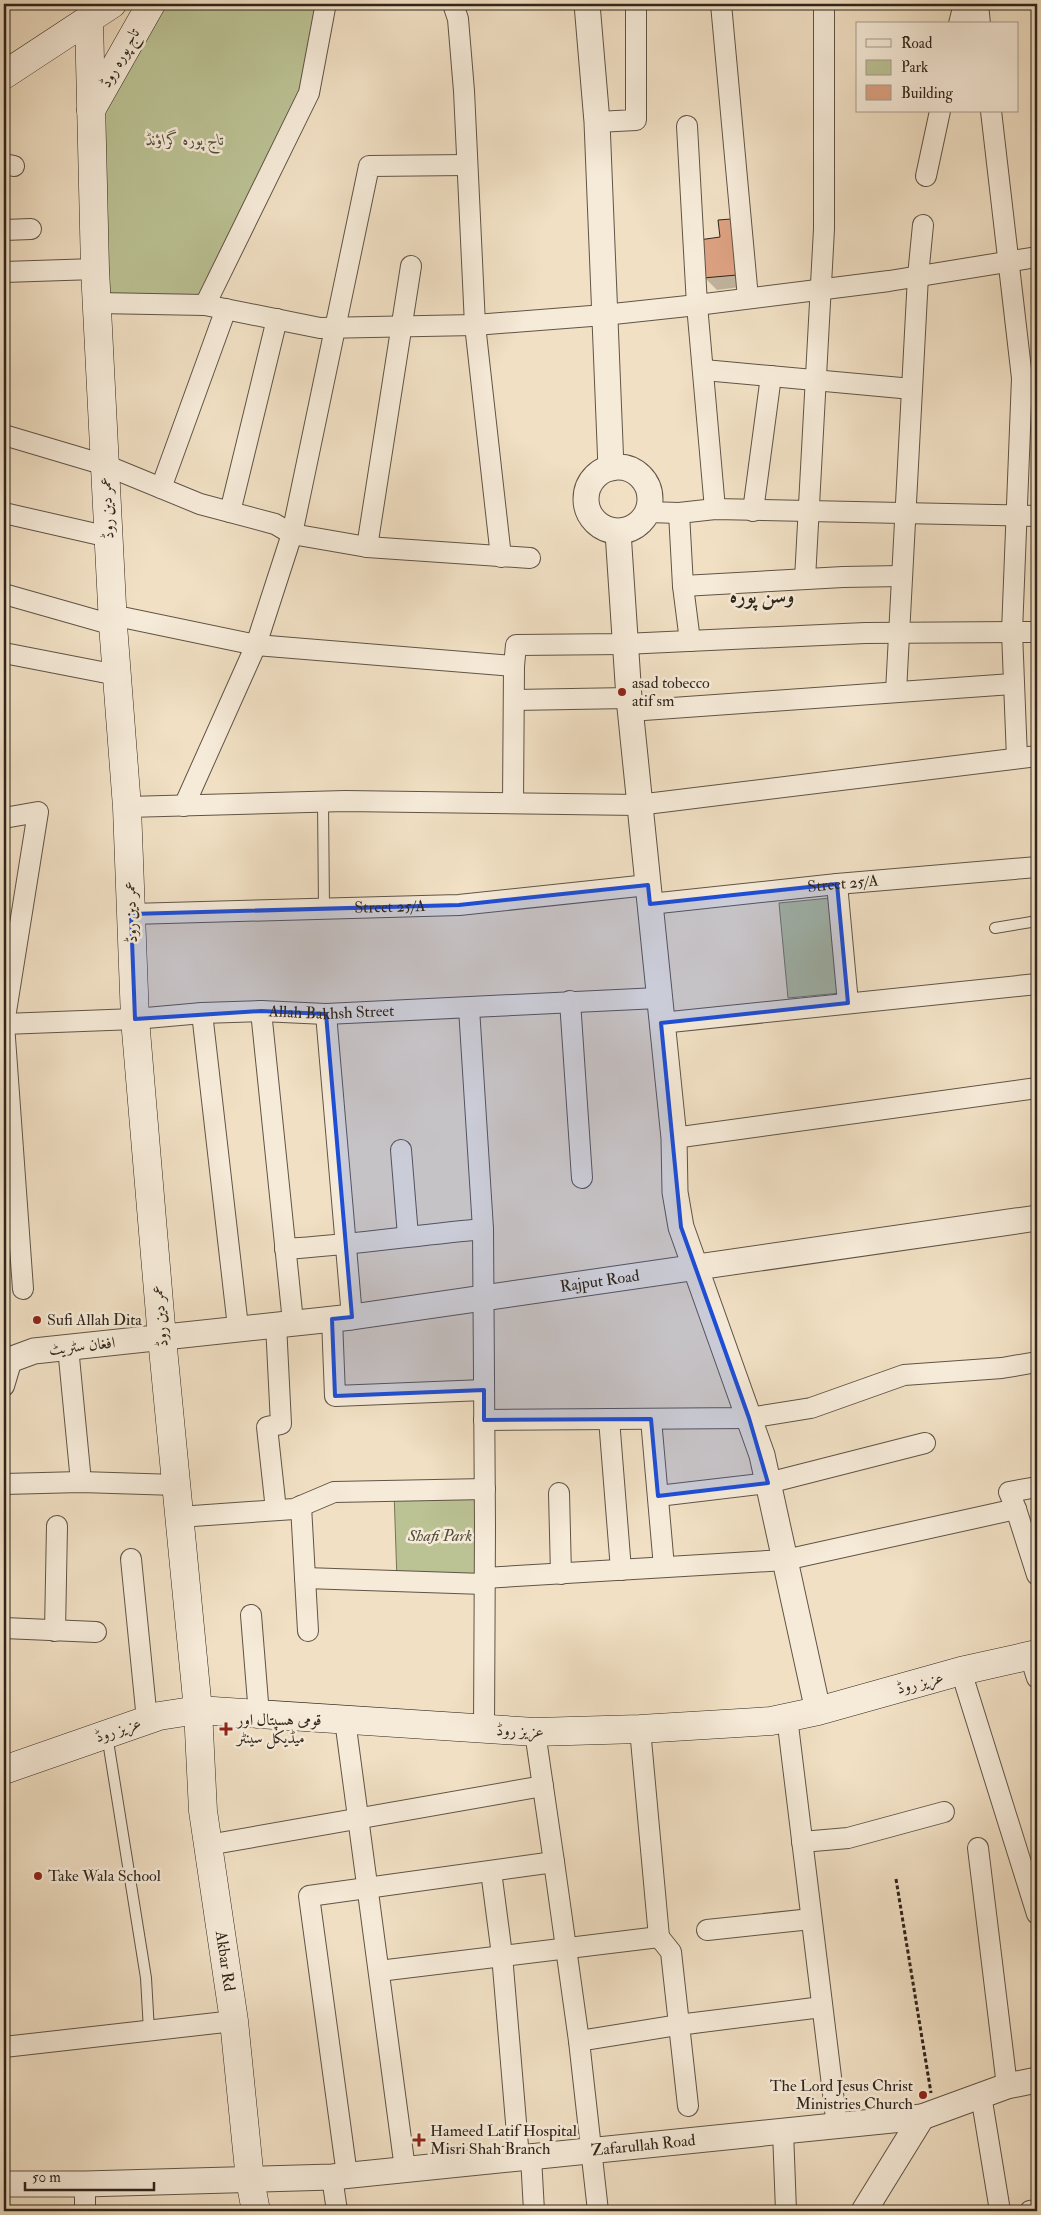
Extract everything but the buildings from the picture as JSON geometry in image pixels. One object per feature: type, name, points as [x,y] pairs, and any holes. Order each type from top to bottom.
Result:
[{"type":"main road","points":[[4,75],[89,12],[112,4]]},
{"type":"main road","name":"تاج پورہ روڈ","points":[[90,112],[151,4]]},
{"type":"main road","name":"عمر دین روڈ","points":[[89,12],[95,269],[113,620],[127,807],[135,1019],[162,1338],[198,1710]]},
{"type":"main road","name":"عزیز روڈ","points":[[4,1770],[147,1720],[178,1712],[198,1710],[536,1732],[640,1729],[771,1721],[818,1711],[961,1671],[1035,1662]]},
{"type":"main road","name":"Akbar Rd","points":[[198,1710],[204,1811],[234,2021],[250,2180],[256,2211]]},
{"type":"street","points":[[205,305],[309,93],[325,8],[324,4]]},
{"type":"street","points":[[453,4],[458,19],[462,64],[475,325],[501,557]]},
{"type":"street","points":[[587,4],[597,122],[611,468]]},
{"type":"street","points":[[597,122],[636,120],[636,4]]},
{"type":"street","points":[[721,4],[748,298]]},
{"type":"street","points":[[805,579],[824,228],[824,4]]},
{"type":"street","points":[[960,22],[964,4]]},
{"type":"street","points":[[978,4],[980,22]]},
{"type":"street","points":[[926,176],[940,112]]},
{"type":"street","points":[[991,112],[1022,378],[1030,401],[1017,516],[1012,632],[1012,684],[1017,758]]},
{"type":"street","points":[[687,126],[697,305],[715,509]]},
{"type":"street","points":[[184,806],[256,645],[292,534],[370,166],[466,165]]},
{"type":"street","points":[[896,692],[904,515],[918,276],[923,224]]},
{"type":"street","points":[[4,230],[31,228]]},
{"type":"street","points":[[97,303],[205,305],[320,328],[475,325],[604,315],[697,305],[820,290],[1037,257]]},
{"type":"street","points":[[366,547],[411,266]]},
{"type":"street","points":[[4,272],[95,269]]},
{"type":"street","points":[[161,488],[226,309]]},
{"type":"street","points":[[230,512],[277,319]]},
{"type":"street","points":[[704,370],[912,389]]},
{"type":"street","points":[[753,511],[771,376]]},
{"type":"street","points":[[4,435],[105,465],[200,504],[275,524],[292,534],[366,547],[530,558]]},
{"type":"street","points":[[611,468],[627,468],[641,476],[646,482],[651,497],[648,512],[636,526],[618,532],[606,529],[596,522],[589,512],[586,500],[588,488],[595,477],[611,468]]},
{"type":"street","points":[[648,512],[679,513],[715,509],[808,513],[1037,516]]},
{"type":"street","points":[[4,513],[109,537]]},
{"type":"street","points":[[679,513],[683,586],[690,641]]},
{"type":"street","points":[[618,532],[624,644],[638,805],[674,1138],[675,1192],[681,1228],[762,1455],[818,1711]]},
{"type":"street","points":[[683,586],[902,576]]},
{"type":"street","points":[[4,594],[113,620],[256,645],[514,666]]},
{"type":"street","points":[[513,803],[514,666],[516,644],[624,644],[899,633],[1037,632]]},
{"type":"street","points":[[4,652],[117,675]]},
{"type":"street","points":[[514,700],[629,704],[896,692],[1012,684]]},
{"type":"street","points":[[127,807],[323,802],[638,805],[1037,756]]},
{"type":"street","points":[[4,818],[38,812],[4,1024],[22,1289]]},
{"type":"street","name":"Street 25/A","points":[[131,914],[459,905],[837,884],[1037,868]]},
{"type":"street","points":[[837,884],[848,1004]]},
{"type":"street","points":[[661,1023],[1037,984]]},
{"type":"street","name":"Allah Bakhsh Street","points":[[4,1024],[135,1019],[202,1013],[261,1011],[326,1014],[658,998]]},
{"type":"street","points":[[570,1001],[582,1178]]},
{"type":"street","points":[[469,1008],[483,1230],[484,1729]]},
{"type":"street","points":[[261,1011],[285,1249],[281,1424],[267,1427],[276,1510]]},
{"type":"street","points":[[202,1013],[238,1328]]},
{"type":"street","points":[[326,1014],[346,1246],[335,1396],[484,1390]]},
{"type":"street","points":[[674,1138],[1037,1088]]},
{"type":"street","points":[[401,1150],[408,1236]]},
{"type":"street","name":"Rajput Road","points":[[162,1338],[238,1328],[342,1318],[483,1296],[1037,1221]]},
{"type":"street","points":[[285,1249],[346,1246],[408,1236],[483,1230]]},
{"type":"street","name":"افغان سٹریٹ","points":[[8,1360],[34,1351],[162,1338]]},
{"type":"street","points":[[68,1347],[81,1482]]},
{"type":"street","points":[[4,1386],[8,1360]]},
{"type":"street","points":[[484,1420],[749,1418],[811,1408],[904,1375],[1002,1368],[1037,1362]]},
{"type":"street","points":[[652,1418],[664,1567]]},
{"type":"street","points":[[609,1419],[621,1570]]},
{"type":"street","points":[[658,1496],[768,1483],[925,1444]]},
{"type":"street","points":[[4,1484],[81,1482],[176,1485]]},
{"type":"street","points":[[1037,1487],[1009,1492],[1037,1575]]},
{"type":"street","points":[[179,1517],[276,1510],[301,1506],[334,1492],[485,1489]]},
{"type":"street","points":[[559,1493],[560,1574]]},
{"type":"street","points":[[301,1506],[308,1631]]},
{"type":"street","points":[[305,1578],[484,1581],[560,1574],[785,1560],[1016,1509]]},
{"type":"street","points":[[55,1630],[57,1526]]},
{"type":"street","points":[[131,1559],[147,1720]]},
{"type":"street","points":[[251,1614],[259,1715]]},
{"type":"street","points":[[4,1628],[96,1632]]},
{"type":"street","points":[[961,1671],[1037,1914]]},
{"type":"street","points":[[787,1717],[837,2126]]},
{"type":"street","points":[[345,1720],[405,2169]]},
{"type":"street","points":[[640,1729],[659,1937],[671,1952],[688,2106]]},
{"type":"street","points":[[536,1732],[579,2041],[598,2211]]},
{"type":"street","points":[[208,1845],[543,1786]]},
{"type":"street","points":[[802,1842],[848,1838],[944,1812]]},
{"type":"street","points":[[978,1848],[1006,2086]]},
{"type":"street","points":[[336,2211],[340,2176],[309,1896],[368,1890],[554,1862]]},
{"type":"street","points":[[491,1871],[525,2157],[534,2211]]},
{"type":"street","points":[[707,1930],[811,1919]]},
{"type":"street","points":[[378,1971],[659,1937]]},
{"type":"street","points":[[579,2041],[678,2025],[822,2007]]},
{"type":"street","points":[[4,2047],[234,2021]]},
{"type":"street","name":"Zafarullah Road","points":[[4,2184],[85,2184],[340,2176],[837,2126],[928,2115],[1006,2086],[1037,2080]]},
{"type":"street","points":[[981,2095],[1000,2211]]},
{"type":"street","points":[[864,2211],[928,2115]]},
{"type":"street","points":[[783,2131],[783,2211]]},
{"type":"street","points":[[85,2184],[85,2211]]},
{"type":"street","points":[[1030,2211],[1037,2210]]},
{"type":"lane","points":[[323,802],[324,908]]},
{"type":"lane","points":[[995,928],[1037,921]]},
{"type":"lane","points":[[107,1734],[146,1978],[149,2031]]},
{"type":"path","points":[[896,1879],[928,2115]]},
{"type":"highlighted area","points":[[837,884],[848,1003],[661,1023],[681,1227],[749,1418],[768,1483],[658,1496],[651,1419],[484,1420],[484,1390],[335,1396],[332,1319],[352,1317],[326,1014],[261,1011],[135,1019],[131,914],[459,905],[648,885],[650,904]]},
{"type":"green space","name":"تاج پورہ گراؤنڈ","points":[[162,4],[324,4],[309,93],[205,305],[97,303],[93,113]]},
{"type":"green space","points":[[830,898],[840,993],[788,998],[779,903]]},
{"type":"green space","name":"Shafi Park","points":[[485,1489],[484,1584],[397,1581],[394,1491]]},
{"type":"place","name":"asad tobecco atif sm","points":[[622,692]]},
{"type":"place","name":"Sufi Allah Dita","points":[[37,1320]]},
{"type":"place","name":"قومی ہسپتال اور میڈیکل سینٹر","points":[[226,1729]]},
{"type":"place","name":"Take Wala School","points":[[38,1876]]},
{"type":"place","name":"The Lord Jesus Christ Ministries Church","points":[[923,2095]]},
{"type":"place","name":"Hameed Latif Hospital Misri Shah Branch","points":[[419,2140]]},
{"type":"district","name":"وسن پورہ","points":[[762,596]]}]
